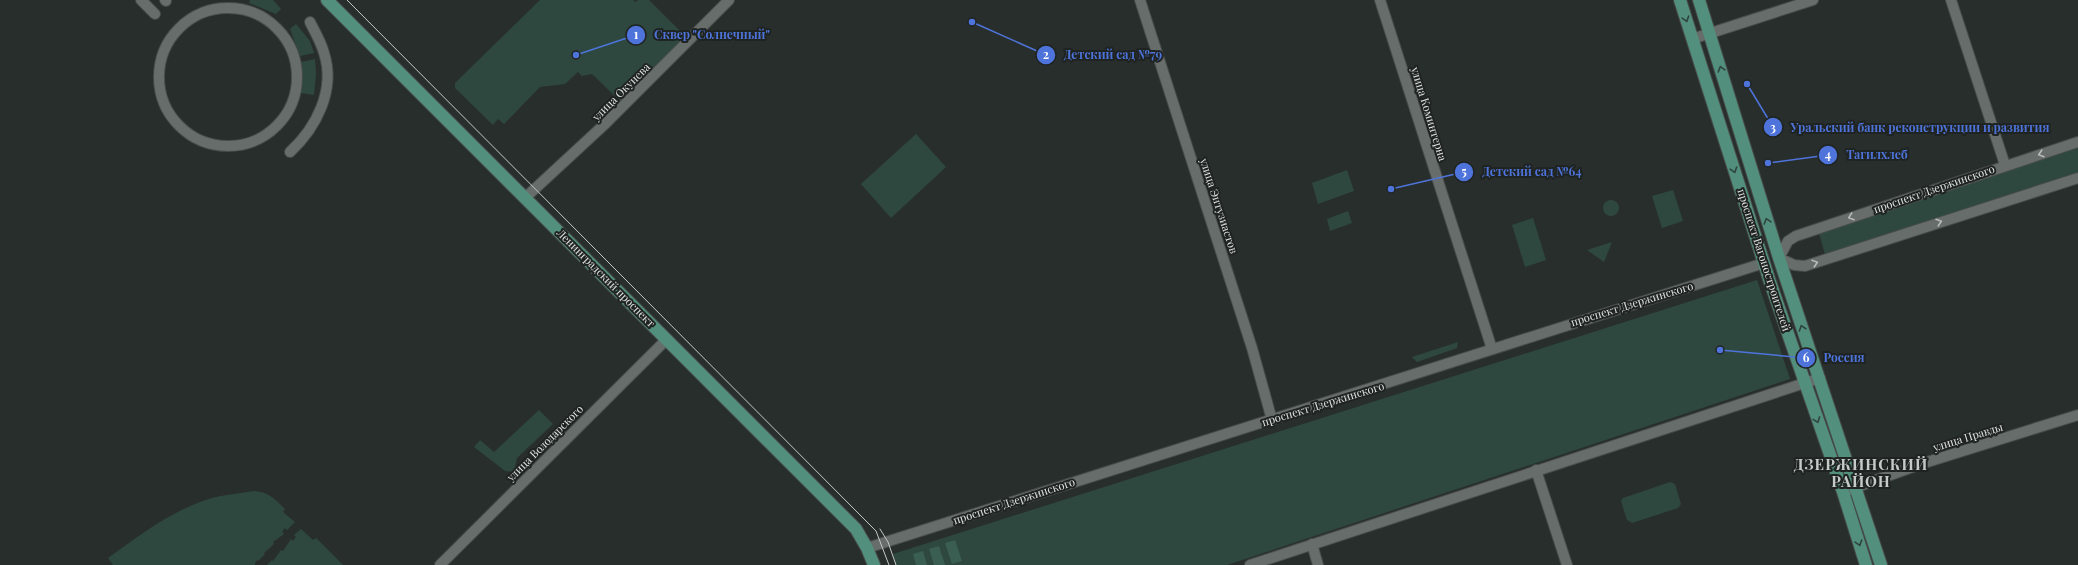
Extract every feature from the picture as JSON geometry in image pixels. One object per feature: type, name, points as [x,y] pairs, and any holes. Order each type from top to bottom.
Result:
[{"type":"main road","name":"Ленинградский проспект","points":[[327,0],[526,197],[856,529],[868,548],[874,565]]},
{"type":"main road","name":"проспект Вагоностроителей","points":[[1680,0],[1764,263],[1804,383],[1843,492],[1866,565]]},
{"type":"main road","name":"проспект Вагоностроителей","points":[[1699,0],[1778,258],[1820,378],[1881,565]]},
{"type":"main road","name":"проспект Дзержинского","points":[[1764,263],[1778,258]]},
{"type":"street","points":[[141,0],[155,14]]},
{"type":"street","name":"улица Окунева","points":[[526,197],[606,123],[729,0]]},
{"type":"street","name":"улица Энтузиастов","points":[[1140,0],[1252,348],[1272,420]]},
{"type":"street","name":"улица Коминтерна","points":[[1380,0],[1492,350]]},
{"type":"street","points":[[1692,39],[1813,0]]},
{"type":"street","points":[[1951,0],[2006,165]]},
{"type":"street","points":[[212,9],[244,9],[268,19],[283,36],[295,60],[296,86],[288,112],[271,132],[257,141],[240,146],[212,145],[187,133],[170,115],[162,95],[160,68],[161,58],[168,41],[185,22],[200,12],[212,9]]},
{"type":"street","points":[[290,152],[303,139],[314,123],[324,100],[326,88],[325,54],[320,40],[310,22]]},
{"type":"street","name":"проспект Дзержинского","points":[[1778,258],[1788,241],[1796,236],[2078,142]]},
{"type":"street","points":[[1778,258],[1794,265],[1805,266],[2078,178]]},
{"type":"street","name":"проспект Дзержинского","points":[[868,548],[1764,263]]},
{"type":"street","name":"улица Володарского","points":[[440,565],[666,339]]},
{"type":"street","points":[[1250,565],[1820,378]]},
{"type":"street","name":"улица Правды","points":[[1843,492],[1921,464],[2078,415]]},
{"type":"street","points":[[1536,470],[1567,565]]},
{"type":"street","points":[[1312,544],[1318,565]]},
{"type":"green space","points":[[250,0],[273,0],[281,9],[276,14],[249,3]]},
{"type":"green space","points":[[540,0],[633,0],[636,2],[638,0],[649,0],[682,33],[683,39],[621,102],[592,74],[582,76],[578,72],[565,84],[540,87],[504,124],[498,119],[493,125],[455,88],[455,83]]},
{"type":"green space","points":[[296,24],[310,41],[314,53],[300,56],[290,29]]},
{"type":"green space","points":[[315,59],[316,74],[314,95],[301,93],[301,62]]},
{"type":"green space","points":[[916,134],[946,167],[891,218],[861,184]]},
{"type":"green space","points":[[2078,148],[2078,172],[1825,255],[1819,233]]},
{"type":"green space","points":[[1347,170],[1354,191],[1318,204],[1312,183]]},
{"type":"green space","points":[[1673,190],[1683,221],[1662,228],[1652,196]]},
{"type":"green space","points":[[1611,200],[1618,205],[1619,208],[1614,215],[1611,216],[1604,211],[1603,208],[1608,201]]},
{"type":"green space","points":[[1348,211],[1352,223],[1330,231],[1327,219]]},
{"type":"green space","points":[[1533,218],[1546,260],[1525,267],[1512,225]]},
{"type":"green space","points":[[1612,242],[1604,262],[1587,250]]},
{"type":"green space","points":[[1757,280],[1790,379],[1227,565],[896,565],[893,554]]},
{"type":"green space","points":[[1458,342],[1457,348],[1417,362],[1412,357]]},
{"type":"green space","points":[[539,410],[553,424],[517,458],[514,472],[505,471],[474,447],[480,440],[494,452]]},
{"type":"green space","points":[[1670,482],[1675,484],[1681,504],[1678,508],[1632,523],[1627,520],[1621,501],[1623,498]]},
{"type":"green space","points":[[254,491],[268,494],[275,499],[285,509],[283,512],[295,522],[287,530],[285,528],[282,532],[284,534],[273,542],[274,544],[258,561],[257,560],[255,565],[113,565],[108,558],[152,527],[187,507],[213,498]]},
{"type":"green space","points":[[301,529],[313,540],[316,538],[343,565],[267,565],[272,560],[273,561],[281,550],[283,551],[291,539],[293,541],[296,537],[294,535]]},
{"type":"green space","points":[[955,540],[962,561],[952,564],[945,543]]},
{"type":"green space","points":[[939,546],[945,565],[934,565],[929,549]]},
{"type":"green space","points":[[923,551],[927,565],[916,565],[913,554]]},
{"type":"tram line","points":[[347,0],[876,531],[889,565]]},
{"type":"tram line","points":[[880,529],[888,542],[896,565]]},
{"type":"place","name":"Детский сад №79","points":[[972,22]]},
{"type":"place","name":"Сквер \"Солнечный\"","points":[[576,55]]},
{"type":"place","name":"Уральский банк реконструкции и развития","points":[[1747,84]]},
{"type":"place","name":"Тагилхлеб","points":[[1768,163]]},
{"type":"place","name":"Детский сад №64","points":[[1391,189]]},
{"type":"place","name":"Россия","points":[[1720,350]]},
{"type":"district","name":"ДЗЕРЖИНСКИЙ РАЙОН","points":[[1861,474]]}]
